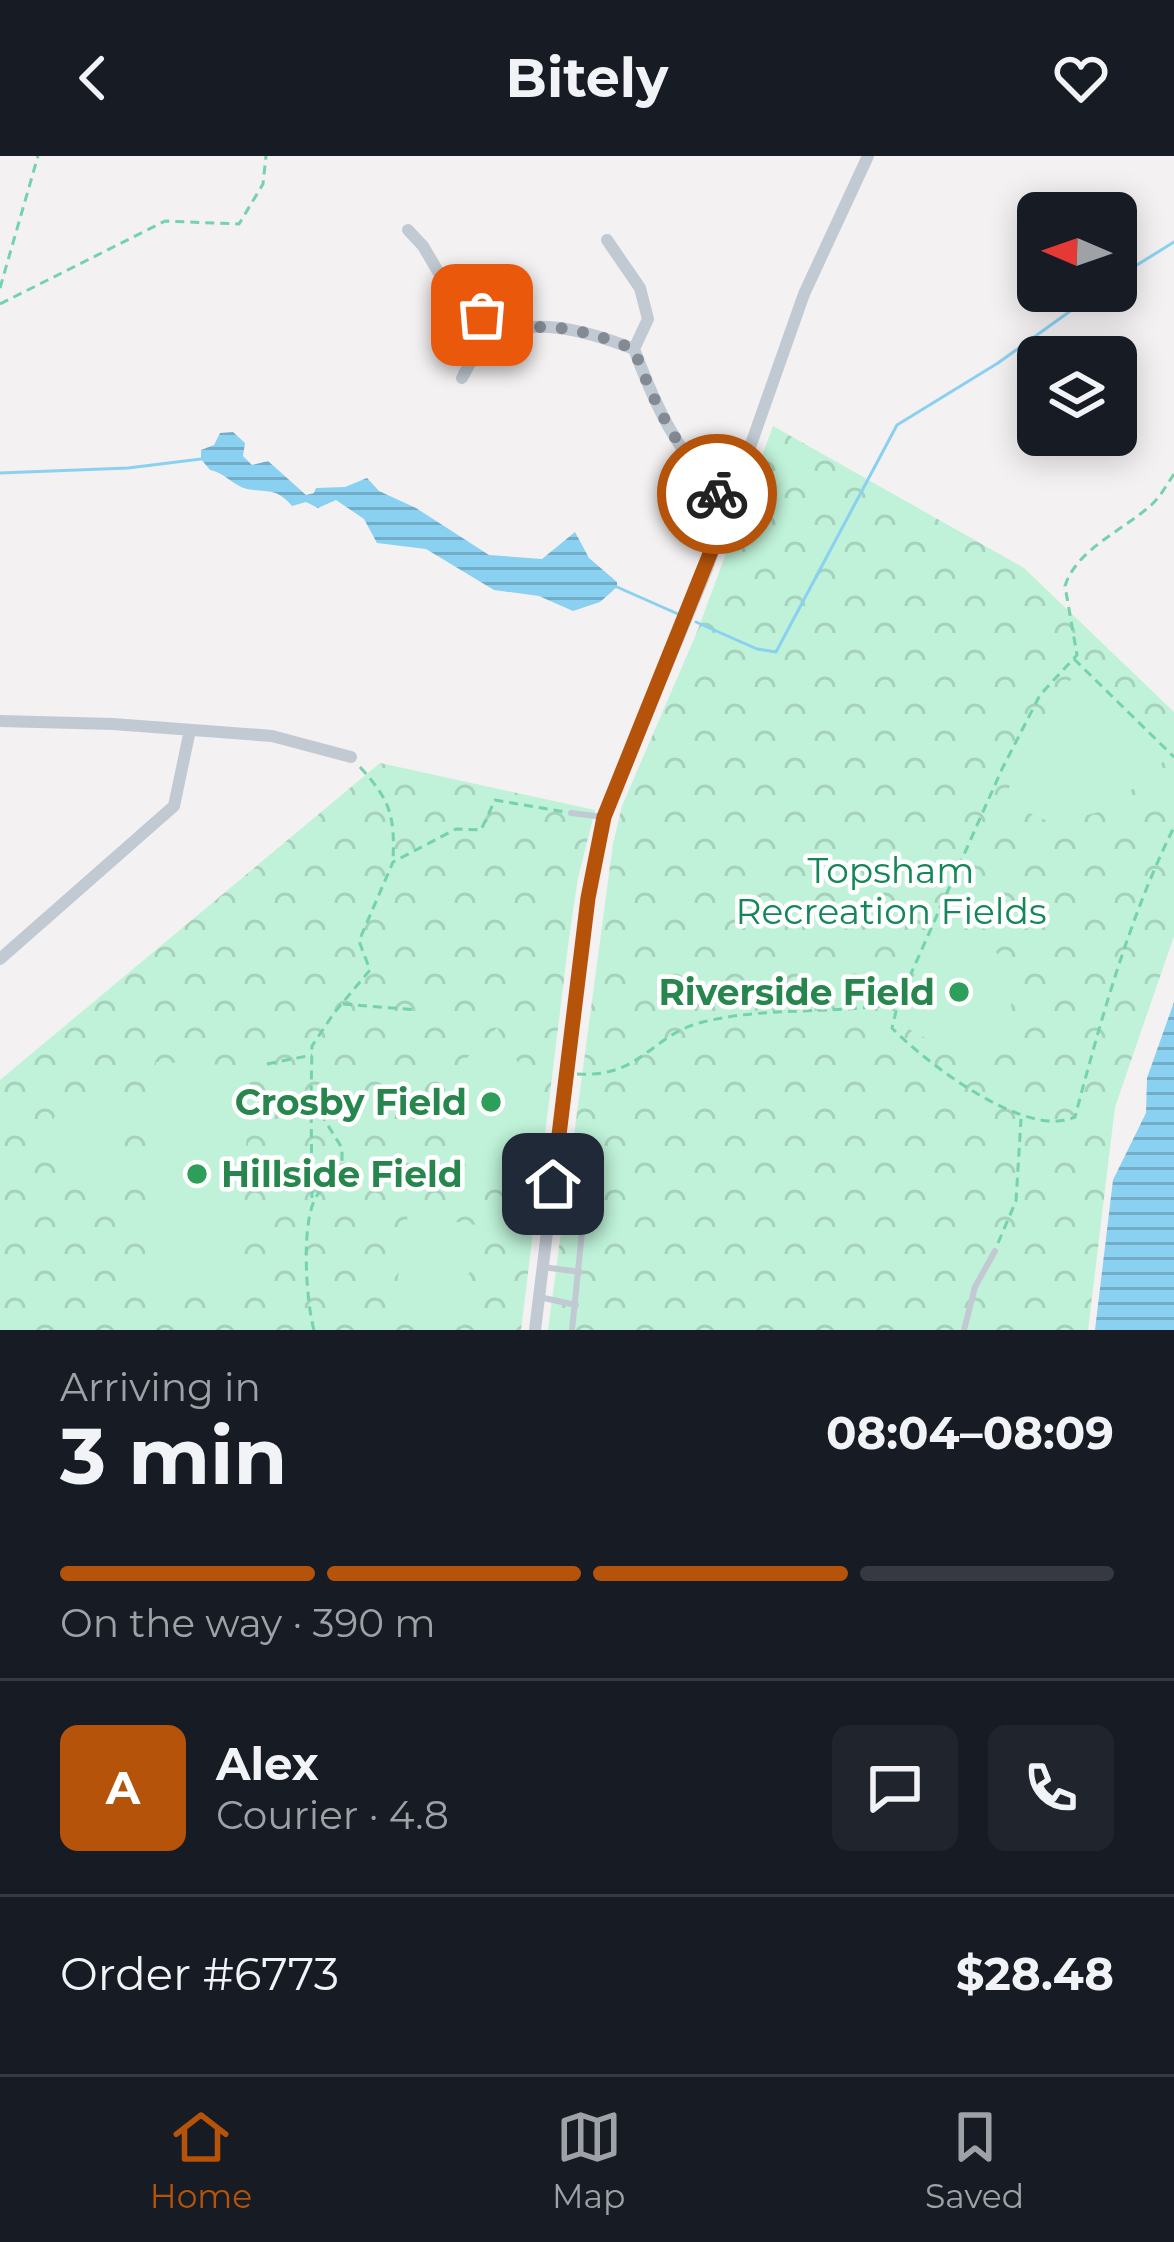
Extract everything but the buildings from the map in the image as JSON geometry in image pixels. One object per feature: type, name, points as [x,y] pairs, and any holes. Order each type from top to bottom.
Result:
[{"type":"street","points":[[535,1330],[588,898],[604,817],[730,504],[804,294],[868,156]]},
{"type":"street","points":[[408,230],[450,292],[506,333]]},
{"type":"street","points":[[607,240],[640,287],[648,319],[634,349],[653,400],[676,445],[730,504]]},
{"type":"street","points":[[462,378],[478,350],[521,327],[591,332],[634,349]]},
{"type":"street","points":[[0,721],[272,736],[351,757]]},
{"type":"street","points":[[0,959],[174,806],[190,730]]},
{"type":"lane","points":[[571,813],[604,817]]},
{"type":"lane","points":[[558,1141],[581,1151],[586,1193],[572,1330]]},
{"type":"lane","points":[[553,1184],[586,1193]]},
{"type":"lane","points":[[964,1330],[975,1287],[995,1251]]},
{"type":"lane","points":[[542,1267],[580,1272]]},
{"type":"lane","points":[[539,1298],[576,1305]]},
{"type":"path","points":[[0,288],[38,156]]},
{"type":"path","points":[[0,304],[165,221],[239,224],[263,184],[266,156]]},
{"type":"path","points":[[1174,474],[1150,507],[1130,518],[1109,541],[1089,550],[1067,577],[1077,655],[1040,695],[1002,769],[898,1003],[892,1028],[943,1074],[1021,1115],[1068,1121],[1075,1117],[1120,962],[1174,827]]},
{"type":"path","points":[[1072,658],[1174,757]]},
{"type":"path","points":[[314,1330],[307,1305],[312,1046],[370,970],[359,941],[393,862],[394,823],[383,792],[351,757]]},
{"type":"path","points":[[393,862],[456,829],[481,830],[495,800],[571,813]]},
{"type":"path","points":[[575,1073],[621,1071],[697,1023],[778,1011],[898,1003]]},
{"type":"path","points":[[341,1004],[417,1010]]},
{"type":"path","points":[[267,1064],[312,1055]]},
{"type":"path","points":[[310,1210],[343,1163],[342,1148],[311,1098]]},
{"type":"path","points":[[995,1251],[1016,1201],[1021,1115]]},
{"type":"green space","name":"Topsham Recreation Fields","points":[[773,426],[1024,568],[1174,712],[1174,936],[1115,1107],[1088,1330],[548,1330],[622,806],[697,632]]},
{"type":"green space","points":[[1078,670],[1174,738],[1174,752],[1110,809],[1054,824],[1004,802],[1025,742]]},
{"type":"green space","points":[[380,763],[595,810],[569,938],[521,1330],[0,1330],[0,1080]]},
{"type":"green space","name":"Riverside Field","points":[[942,917],[989,944],[1015,974],[1008,1033],[986,1072],[900,1024],[898,1009]]},
{"type":"green space","name":"Crosby Field","points":[[497,1028],[546,1109],[543,1130],[480,1183],[448,1136],[442,1101],[459,1067]]},
{"type":"green space","name":"Hillside Field","points":[[156,1062],[250,1066],[239,1286],[144,1281]]},
{"type":"green space","points":[[116,1103],[124,1131],[123,1157],[112,1181],[92,1202],[51,1133],[54,1117]]},
{"type":"green space","points":[[408,1214],[476,1225],[462,1326],[392,1315]]},
{"type":"water","points":[[233,432],[245,443],[243,456],[252,465],[268,461],[306,495],[316,488],[345,487],[367,478],[379,491],[416,508],[489,555],[542,559],[575,532],[589,558],[617,587],[600,602],[573,611],[539,596],[494,590],[426,549],[377,543],[364,519],[336,500],[318,508],[306,502],[292,506],[276,493],[242,487],[210,470],[201,459],[201,450],[214,445],[220,433]]},
{"type":"water","points":[[1174,1002],[1174,1330],[1095,1330],[1113,1180],[1146,1113],[1147,1078]]},
{"type":"waterway","points":[[1137,265],[1174,242]]},
{"type":"waterway","points":[[696,622],[757,649],[776,652],[897,425],[998,363],[1069,312]]},
{"type":"waterway","points":[[0,473],[128,468],[201,459]]},
{"type":"waterway","points":[[617,587],[678,614]]},
{"type":"way so far","points":[[482,315],[506,333],[521,327],[591,332],[634,349],[676,445],[717,494]]},
{"type":"place","name":"Riverside Field","points":[[959,992]]},
{"type":"place","name":"Crosby Field","points":[[491,1102]]},
{"type":"place","name":"Hillside Field","points":[[197,1174]]},
{"type":"route","points":[[553,1184],[588,898],[604,817],[730,504],[717,494]]}]
